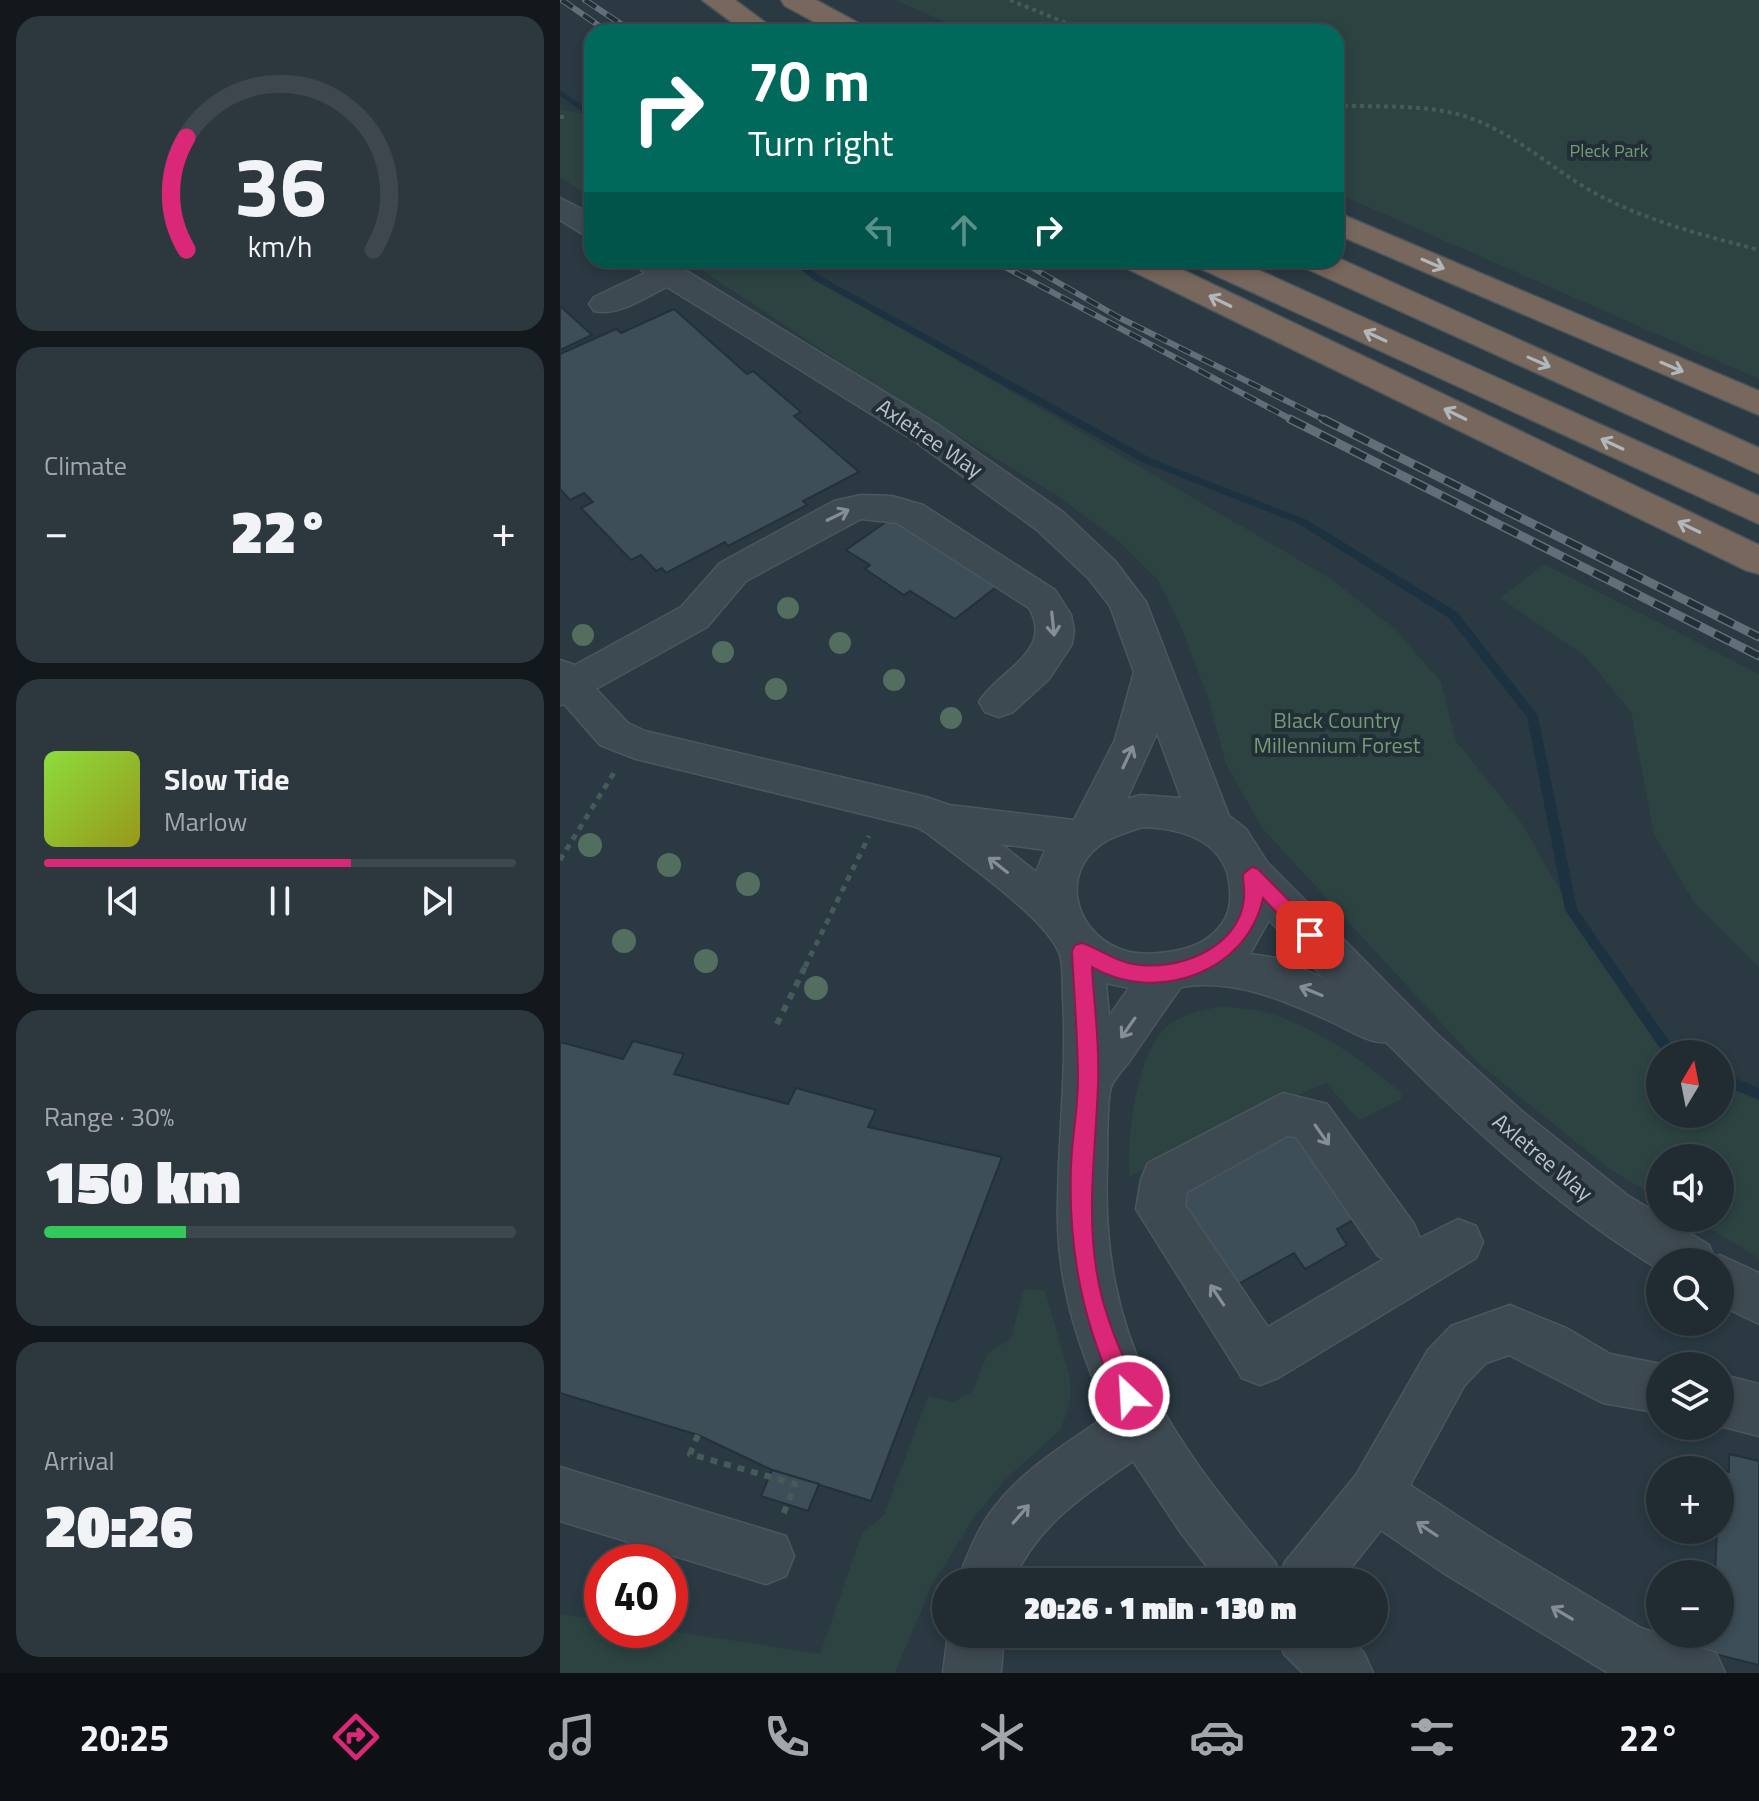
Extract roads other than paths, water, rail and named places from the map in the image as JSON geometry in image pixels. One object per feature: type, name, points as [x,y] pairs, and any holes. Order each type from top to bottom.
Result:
[{"type":"highway","points":[[716,0],[752,24]]},
{"type":"highway","points":[[803,5],[839,24]]},
{"type":"highway","points":[[803,5],[849,24]]},
{"type":"highway","points":[[1344,225],[1759,404]]},
{"type":"highway","points":[[1153,268],[1759,561]]},
{"type":"highway","points":[[1227,268],[1759,511]]},
{"type":"highway","points":[[1333,268],[1759,462]]},
{"type":"street","points":[[560,207],[584,222]]},
{"type":"street","points":[[605,304],[656,268]]},
{"type":"street","name":"Axletree Way","points":[[659,268],[925,432],[1050,521],[1102,570],[1127,602],[1212,826]]},
{"type":"street","points":[[999,702],[1050,652],[1055,621],[1042,599],[910,514],[875,506],[847,510],[769,551],[733,572],[694,617],[563,684],[614,734],[636,744],[907,808],[942,821],[1086,832],[1127,814],[1165,811],[1190,816],[1212,826],[1243,855],[1252,874],[1254,900],[1246,925],[1228,947],[1184,969],[1088,1082]]},
{"type":"street","points":[[1152,674],[1135,740],[1086,832],[1061,858],[1052,883],[1053,910],[1064,932],[1082,951],[1106,965],[1121,969],[1184,969]]},
{"type":"street","points":[[942,821],[1053,910]]},
{"type":"street","name":"Axletree Way","points":[[1252,874],[1407,1036],[1521,1142],[1602,1205],[1669,1248]]},
{"type":"street","points":[[1082,951],[1088,1082],[1081,1176],[1086,1273],[1095,1315],[1115,1368],[1142,1423],[1181,1487],[1244,1568]]},
{"type":"street","name":"Axletree Way","points":[[1184,969],[1276,977],[1333,1000],[1407,1036]]},
{"type":"street","points":[[1396,1240],[1310,1119],[1283,1114],[1165,1179],[1160,1209],[1260,1360],[1458,1242]]},
{"type":"street","points":[[1734,1287],[1759,1300]]},
{"type":"street","points":[[1316,1568],[1375,1494],[1446,1368],[1469,1344],[1510,1330],[1550,1347],[1603,1378],[1646,1385]]},
{"type":"street","points":[[1734,1404],[1759,1410]]},
{"type":"street","points":[[989,1568],[993,1554],[1034,1500],[1142,1423]]},
{"type":"street","points":[[560,1494],[766,1556]]},
{"type":"street","points":[[1375,1494],[1472,1559],[1629,1653],[1696,1673]]},
{"type":"street","points":[[972,1673],[975,1648]]},
{"type":"street","points":[[1318,1648],[1344,1673]]},
{"type":"waterway","points":[[560,92],[584,110]]},
{"type":"waterway","points":[[803,268],[1146,460],[1303,522],[1453,615],[1532,716],[1571,910],[1661,1040]]},
{"type":"waterway","points":[[1734,1084],[1759,1094]]},
{"type":"railway","points":[[562,0],[596,24]]},
{"type":"railway","points":[[585,0],[621,24]]},
{"type":"railway","points":[[1007,268],[1294,421]]},
{"type":"railway","points":[[1033,268],[1118,317],[1327,421]]},
{"type":"railway","points":[[1290,419],[1759,656]]},
{"type":"railway","points":[[1323,419],[1327,421]]},
{"type":"railway","points":[[1327,421],[1759,637]]},
{"type":"park label","name":"Pleck Park","points":[[1609,150]]},
{"type":"park label","name":"Black Country Millennium Forest","points":[[1337,732]]}]
